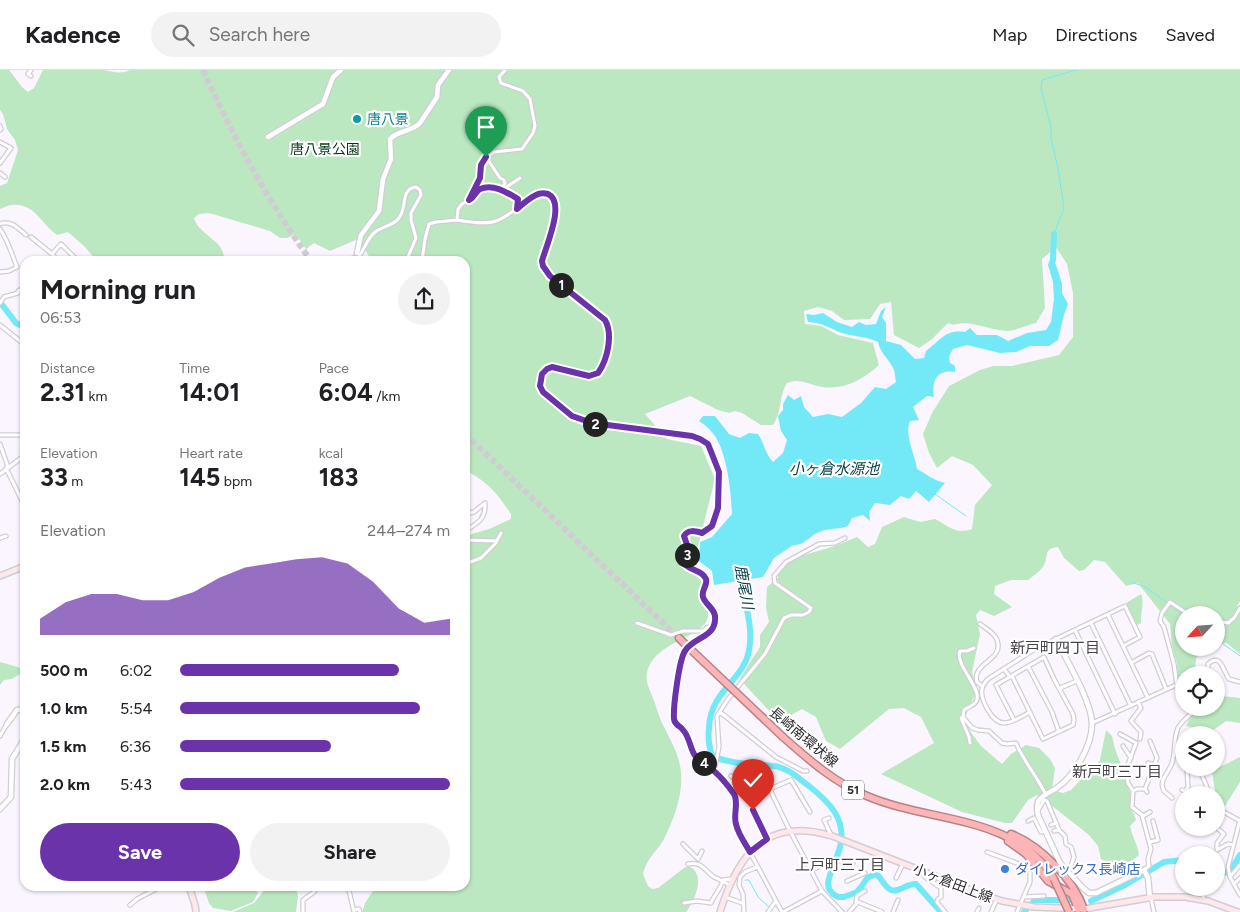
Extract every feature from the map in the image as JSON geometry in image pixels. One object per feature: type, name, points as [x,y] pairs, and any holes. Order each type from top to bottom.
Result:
[{"type":"highway","name":"長崎南環状線","points":[[679,638],[783,737],[819,767],[855,791],[893,806],[937,816]]},
{"type":"highway","name":"51","points":[[937,816],[1006,832],[1030,844],[1072,884],[1081,909]]},
{"type":"highway","name":"51","points":[[937,816],[988,833],[1021,849],[1048,881],[1072,894],[1081,909]]},
{"type":"highway","name":"51","points":[[959,821],[991,830],[1020,843],[1041,861],[1054,879],[1069,912]]},
{"type":"main road","points":[[0,576],[20,568]]},
{"type":"main road","points":[[720,912],[737,868],[750,852],[767,839],[791,832],[812,831],[832,836]]},
{"type":"main road","name":"小ヶ倉田上線","points":[[832,836],[997,899],[1034,907],[1081,909],[1150,898],[1185,897],[1204,900],[1238,912]]},
{"type":"main road","points":[[189,891],[196,905],[196,912]]},
{"type":"street","points":[[31,70],[28,74],[31,76]]},
{"type":"street","points":[[268,137],[323,104],[333,77],[341,70]]},
{"type":"street","points":[[354,256],[361,236],[379,210],[383,179],[391,160],[390,140],[398,133],[420,123],[437,97],[438,85],[449,70]]},
{"type":"street","points":[[469,200],[480,178],[483,160],[494,152],[522,149],[533,133],[534,126],[530,99],[523,91],[501,83],[499,77],[505,70]]},
{"type":"street","points":[[0,142],[11,148],[0,163]]},
{"type":"street","points":[[488,160],[500,178],[504,180],[505,183],[502,190]]},
{"type":"street","points":[[0,173],[5,177]]},
{"type":"street","points":[[502,190],[520,178]]},
{"type":"street","points":[[359,256],[373,234],[398,221],[403,210],[406,193],[410,188],[416,187],[420,190],[422,196],[411,213],[416,238],[408,256]]},
{"type":"street","points":[[457,220],[458,209],[481,189],[502,190],[518,199],[517,209]]},
{"type":"street","points":[[423,256],[425,239],[430,224],[457,220],[492,222],[502,218],[539,194],[548,194],[554,200],[556,206],[542,261],[543,266],[550,276],[605,320],[610,334],[603,364],[598,373],[589,376],[552,367],[547,369],[541,377],[540,386],[543,392],[572,416],[592,423],[692,436],[708,444],[719,472],[718,508],[712,526],[702,533],[686,532],[684,536],[689,551],[683,561],[686,567],[702,574],[706,578],[703,589],[704,599],[715,616],[713,627],[707,635],[691,643],[683,653],[674,718],[676,724],[684,730],[697,758],[714,771],[736,798],[736,826],[783,912],[822,891]]},
{"type":"street","points":[[0,224],[6,222],[20,228],[26,235]]},
{"type":"street","points":[[0,229],[9,243],[17,267],[9,271],[0,272]]},
{"type":"street","points":[[31,237],[52,254],[61,244],[73,256]]},
{"type":"street","points":[[0,303],[4,297],[18,293],[20,290]]},
{"type":"street","points":[[0,325],[20,341]]},
{"type":"street","points":[[0,435],[20,435]]},
{"type":"street","points":[[0,444],[7,467],[20,496]]},
{"type":"street","points":[[0,474],[7,467],[20,459]]},
{"type":"street","points":[[470,513],[485,503],[484,516],[481,522],[470,528]]},
{"type":"street","points":[[470,562],[481,558],[497,541],[501,533]]},
{"type":"street","points":[[0,538],[6,536]]},
{"type":"street","points":[[714,771],[719,737],[717,720],[720,712],[765,654],[784,618],[809,612],[811,608],[775,583],[774,576],[786,562],[819,544],[835,543],[845,538]]},
{"type":"street","points":[[470,540],[497,541]]},
{"type":"street","points":[[1175,608],[1168,605],[1162,613],[1160,621],[1164,627],[1175,674]]},
{"type":"street","points":[[1030,712],[1004,723],[997,721],[993,718],[982,698],[982,686],[988,678],[1056,639],[1125,606],[1140,637],[1123,646]]},
{"type":"street","points":[[1225,623],[1228,624],[1234,618],[1240,608]]},
{"type":"street","points":[[1108,615],[1148,698]]},
{"type":"street","points":[[637,623],[671,635],[683,631],[701,631],[708,627],[713,627]]},
{"type":"street","points":[[1091,623],[1131,706]]},
{"type":"street","points":[[980,624],[995,636],[998,641],[996,653],[992,658],[984,662],[976,674],[976,682],[982,686]]},
{"type":"street","points":[[1075,630],[1115,714]]},
{"type":"street","points":[[1056,639],[1088,704],[1092,724],[1090,737],[1073,772],[1063,784],[1039,800],[1037,812],[1060,863],[1086,891],[1096,894],[1149,866],[1150,842],[1143,816],[1132,807],[1133,791],[1128,783],[1126,771],[1136,743],[1120,734]]},
{"type":"street","points":[[970,743],[961,718],[963,717],[964,710],[976,703],[977,700],[974,686],[959,662],[958,653],[960,651],[967,652],[974,648]]},
{"type":"street","points":[[1131,663],[1152,654],[1166,689]]},
{"type":"street","points":[[1004,669],[1011,677],[1043,739],[1073,725],[1074,720],[1073,714],[1044,657],[1011,677],[996,685],[1014,720]]},
{"type":"street","points":[[1208,666],[1212,660],[1216,660],[1222,666]]},
{"type":"street","points":[[1028,666],[1052,712],[1059,732]]},
{"type":"street","points":[[1225,671],[1229,679],[1240,682]]},
{"type":"street","points":[[1060,688],[1077,681]]},
{"type":"street","points":[[1092,724],[1175,685]]},
{"type":"street","points":[[1138,702],[1142,708],[1131,721],[1141,732],[1140,738]]},
{"type":"street","points":[[0,736],[17,710],[20,710]]},
{"type":"street","points":[[720,712],[776,757],[807,771]]},
{"type":"street","points":[[1172,798],[1164,792],[1162,781],[1173,760],[1178,728],[1188,716]]},
{"type":"street","points":[[963,717],[972,728],[989,732],[1002,743],[1016,743],[1026,764],[1039,780],[1046,795]]},
{"type":"street","points":[[1133,791],[1137,789],[1146,791],[1155,765],[1157,758],[1150,741]]},
{"type":"street","points":[[0,809],[11,797],[12,759],[20,746]]},
{"type":"street","points":[[1123,746],[1130,758]]},
{"type":"street","points":[[1148,763],[1155,765]]},
{"type":"street","points":[[1188,786],[1187,769],[1189,768],[1200,771],[1207,786]]},
{"type":"street","points":[[732,776],[740,781],[762,771],[822,891],[842,912]]},
{"type":"street","points":[[770,789],[791,780],[810,812]]},
{"type":"street","points":[[1037,812],[1041,802],[1047,801],[1059,830],[1065,836],[1064,845],[1071,847],[1074,858],[1069,872]]},
{"type":"street","points":[[753,810],[767,839]]},
{"type":"street","points":[[1143,816],[1150,812]]},
{"type":"street","points":[[1225,812],[1240,820],[1228,867],[1230,878],[1240,895]]},
{"type":"street","points":[[829,818],[824,820],[832,836]]},
{"type":"street","points":[[1028,821],[1034,818],[1041,832],[1045,831]]},
{"type":"street","points":[[1150,842],[1158,840],[1153,821]]},
{"type":"street","points":[[1051,825],[1056,823]]},
{"type":"street","points":[[1054,831],[1059,830]]},
{"type":"street","points":[[1222,836],[1217,843],[1217,850],[1228,844],[1240,845]]},
{"type":"street","points":[[683,844],[698,859]]},
{"type":"street","points":[[696,864],[702,851]]},
{"type":"street","points":[[988,852],[1030,868],[1030,882],[1024,897],[1024,905],[1017,912]]},
{"type":"street","points":[[811,870],[837,860],[845,863],[853,862]]},
{"type":"street","points":[[688,864],[696,864],[705,868],[730,886]]},
{"type":"street","points":[[896,878],[902,864]]},
{"type":"street","points":[[1230,878],[1240,865]]},
{"type":"street","points":[[744,912],[740,877],[745,872],[758,867]]},
{"type":"street","points":[[1144,870],[1148,878],[1150,898],[1154,912]]},
{"type":"street","points":[[921,871],[925,877],[941,888],[941,897],[937,902],[945,912]]},
{"type":"street","points":[[847,881],[865,873]]},
{"type":"street","points":[[1234,884],[1240,878]]},
{"type":"street","points":[[723,880],[732,879]]},
{"type":"street","points":[[684,903],[697,901],[711,903],[723,880]]},
{"type":"street","points":[[130,904],[152,891]]},
{"type":"street","points":[[303,912],[303,900],[314,891]]},
{"type":"street","points":[[349,891],[354,911],[359,909],[360,912]]},
{"type":"street","points":[[850,912],[857,896],[865,891]]},
{"type":"street","points":[[1024,897],[1044,896]]},
{"type":"street","points":[[1203,896],[1204,900]]},
{"type":"street","points":[[725,897],[742,903]]},
{"type":"street","points":[[991,912],[997,899]]},
{"type":"street","points":[[893,912],[898,900]]},
{"type":"street","points":[[768,912],[776,901]]},
{"type":"street","points":[[856,902],[882,912]]},
{"type":"street","points":[[978,912],[979,908]]},
{"type":"green space","name":"唐八景公園","points":[[0,70],[9,70],[28,92],[34,88],[43,70],[103,70],[119,72],[130,70],[1240,70],[1240,601],[1237,606],[1240,613],[1240,654],[1225,643],[1225,606],[1175,606],[1175,656],[1198,656],[1196,658],[1195,666],[1177,666],[1172,647],[1170,624],[1138,583],[1126,586],[1105,562],[1094,560],[1084,570],[1079,571],[1064,558],[1058,547],[1048,551],[1043,567],[1028,580],[1011,580],[995,586],[994,594],[1012,607],[994,616],[980,610],[976,615],[980,634],[972,672],[978,691],[969,706],[964,723],[981,746],[1002,764],[1011,754],[1026,745],[1039,748],[1050,759],[1055,768],[1052,790],[1063,793],[1071,790],[1100,760],[1106,730],[1112,736],[1131,796],[1131,807],[1136,820],[1130,826],[1139,855],[1121,865],[1112,864],[1101,859],[1098,846],[1089,835],[1037,795],[1028,800],[1012,823],[1005,823],[962,812],[881,774],[934,743],[921,717],[904,708],[889,709],[840,749],[826,741],[816,717],[802,709],[786,718],[775,717],[740,678],[760,647],[760,635],[769,622],[766,608],[767,587],[778,578],[778,571],[794,558],[835,546],[857,537],[868,547],[875,544],[882,527],[904,517],[920,522],[935,519],[948,527],[961,531],[972,529],[975,505],[992,485],[973,465],[952,456],[937,468],[929,453],[923,434],[932,413],[949,386],[980,370],[993,366],[1012,366],[1059,355],[1073,337],[1073,293],[1067,264],[1056,247],[1042,259],[1045,308],[1036,323],[1008,331],[966,323],[953,325],[948,323],[932,339],[919,348],[894,335],[891,302],[880,304],[870,319],[844,320],[832,311],[818,307],[804,311],[805,324],[821,326],[838,335],[873,343],[879,365],[859,380],[843,386],[818,386],[798,381],[787,383],[773,425],[761,425],[742,413],[735,411],[729,413],[718,410],[690,396],[645,414],[667,439],[701,446],[715,479],[694,562],[707,596],[708,616],[699,630],[659,653],[647,673],[648,686],[677,755],[680,767],[681,790],[677,807],[664,839],[647,863],[643,874],[648,886],[652,889],[658,888],[688,866],[694,870],[697,875],[698,888],[686,912],[362,912],[373,891],[470,891],[470,535],[489,529],[511,519],[511,514],[491,489],[470,473],[470,256],[369,256],[358,239],[330,251],[314,243],[306,249],[296,234],[287,238],[280,238],[270,231],[209,213],[199,214],[194,218],[201,229],[221,248],[223,256],[93,256],[68,232],[57,235],[26,207],[12,205],[0,209],[0,186],[7,183],[18,150],[15,140],[7,129],[0,110]]},
{"type":"green space","points":[[1141,594],[1143,601],[1141,623],[1137,625],[1126,603]]},
{"type":"green space","points":[[0,662],[20,668],[20,674],[12,679],[4,680],[0,685]]},
{"type":"green space","points":[[1225,696],[1240,698],[1240,723],[1226,721],[1219,726],[1186,726],[1191,716],[1225,716]]},
{"type":"green space","points":[[1240,757],[1240,782],[1225,806],[1225,786],[1214,786],[1213,776],[1225,776],[1225,764]]},
{"type":"green space","points":[[205,891],[257,891],[258,893],[253,902],[231,911],[213,908]]},
{"type":"green space","points":[[263,891],[297,891],[296,912],[233,912],[254,903]]},
{"type":"water","name":"小ヶ倉水源池","points":[[1052,253],[1062,283],[1062,293],[1068,304],[1058,340],[1049,346],[1030,346],[1016,352],[1000,353],[967,345],[953,349],[949,356],[950,363],[955,366],[955,372],[940,374],[933,386],[934,397],[927,396],[913,407],[919,420],[910,421],[908,432],[917,469],[945,483],[929,502],[916,491],[909,499],[901,496],[890,505],[875,503],[869,512],[870,521],[863,515],[852,518],[848,526],[821,531],[803,543],[793,545],[774,558],[763,577],[714,585],[712,571],[699,561],[700,542],[712,537],[732,514],[729,482],[721,448],[708,428],[699,421],[703,416],[715,416],[729,434],[740,438],[749,433],[758,434],[773,462],[783,453],[787,440],[781,431],[778,416],[783,410],[783,404],[788,395],[794,400],[801,396],[804,407],[813,417],[828,414],[842,417],[861,403],[875,387],[886,389],[896,382],[894,370],[878,342],[808,322],[806,314],[823,313],[837,322],[852,327],[859,322],[866,325],[876,324],[881,311],[886,307],[882,317],[886,323],[886,341],[901,345],[915,359],[924,358],[926,351],[948,334],[952,332],[965,332],[970,328],[977,335],[997,335],[1008,341],[1027,333],[1046,330],[1051,322],[1054,299],[1053,282],[1048,265]]},
{"type":"waterway","points":[[1054,234],[1064,208],[1058,168],[1051,139],[1051,127],[1041,88],[1042,80],[1076,70]]},
{"type":"waterway","name":"鹿尾川","points":[[1053,260],[1054,234]]},
{"type":"waterway","points":[[0,302],[16,323],[20,325]]},
{"type":"waterway","points":[[935,494],[966,516]]},
{"type":"waterway","name":"鹿尾川","points":[[740,574],[749,622],[749,651],[746,661],[721,695],[711,715],[709,738],[712,755],[733,762],[783,768],[823,798],[835,812],[841,828],[839,852],[828,883],[829,889],[833,894],[838,897],[844,897],[857,892],[867,878],[876,874],[887,887],[894,891],[916,884],[941,912]]},
{"type":"waterway","points":[[1132,582],[1147,588],[1175,608]]},
{"type":"waterway","points":[[1225,645],[1240,656]]},
{"type":"waterway","name":"鹿尾川","points":[[1225,873],[1240,855]]},
{"type":"waterway","name":"鹿尾川","points":[[1091,901],[1125,885],[1164,862],[1175,861]]},
{"type":"waterway","points":[[745,880],[749,880],[758,897],[770,908]]},
{"type":"waterway","name":"鹿尾川","points":[[1024,912],[1035,900],[1069,900]]},
{"type":"tunnel","points":[[203,70],[226,120],[252,168],[308,256]]},
{"type":"tunnel","points":[[470,439],[679,638]]},
{"type":"place","name":"唐八景","points":[[357,119]]},
{"type":"place","name":"ダイレックス長崎店","points":[[1005,869]]},
{"type":"district","name":"新戸町四丁目","points":[[1055,648]]},
{"type":"district","name":"新戸町三丁目","points":[[1117,772]]},
{"type":"district","name":"上戸町三丁目","points":[[840,865]]},
{"type":"route","points":[[486,157],[481,165],[480,178],[469,200],[478,190],[483,188],[501,189],[518,199],[517,209],[535,195],[543,193],[552,197],[556,206],[555,215],[544,251],[543,266],[550,276],[605,320],[610,334],[603,364],[598,373],[589,376],[552,367],[542,374],[540,386],[543,392],[572,416],[592,423],[692,436],[708,444],[719,472],[718,508],[712,526],[706,532],[686,532],[684,536],[689,551],[683,561],[686,567],[702,574],[706,578],[703,594],[704,599],[713,610],[715,616],[714,625],[710,633],[691,643],[683,653],[674,721],[678,727],[684,730],[697,758],[714,771],[736,798],[736,826],[750,852],[767,839],[753,810]]}]
